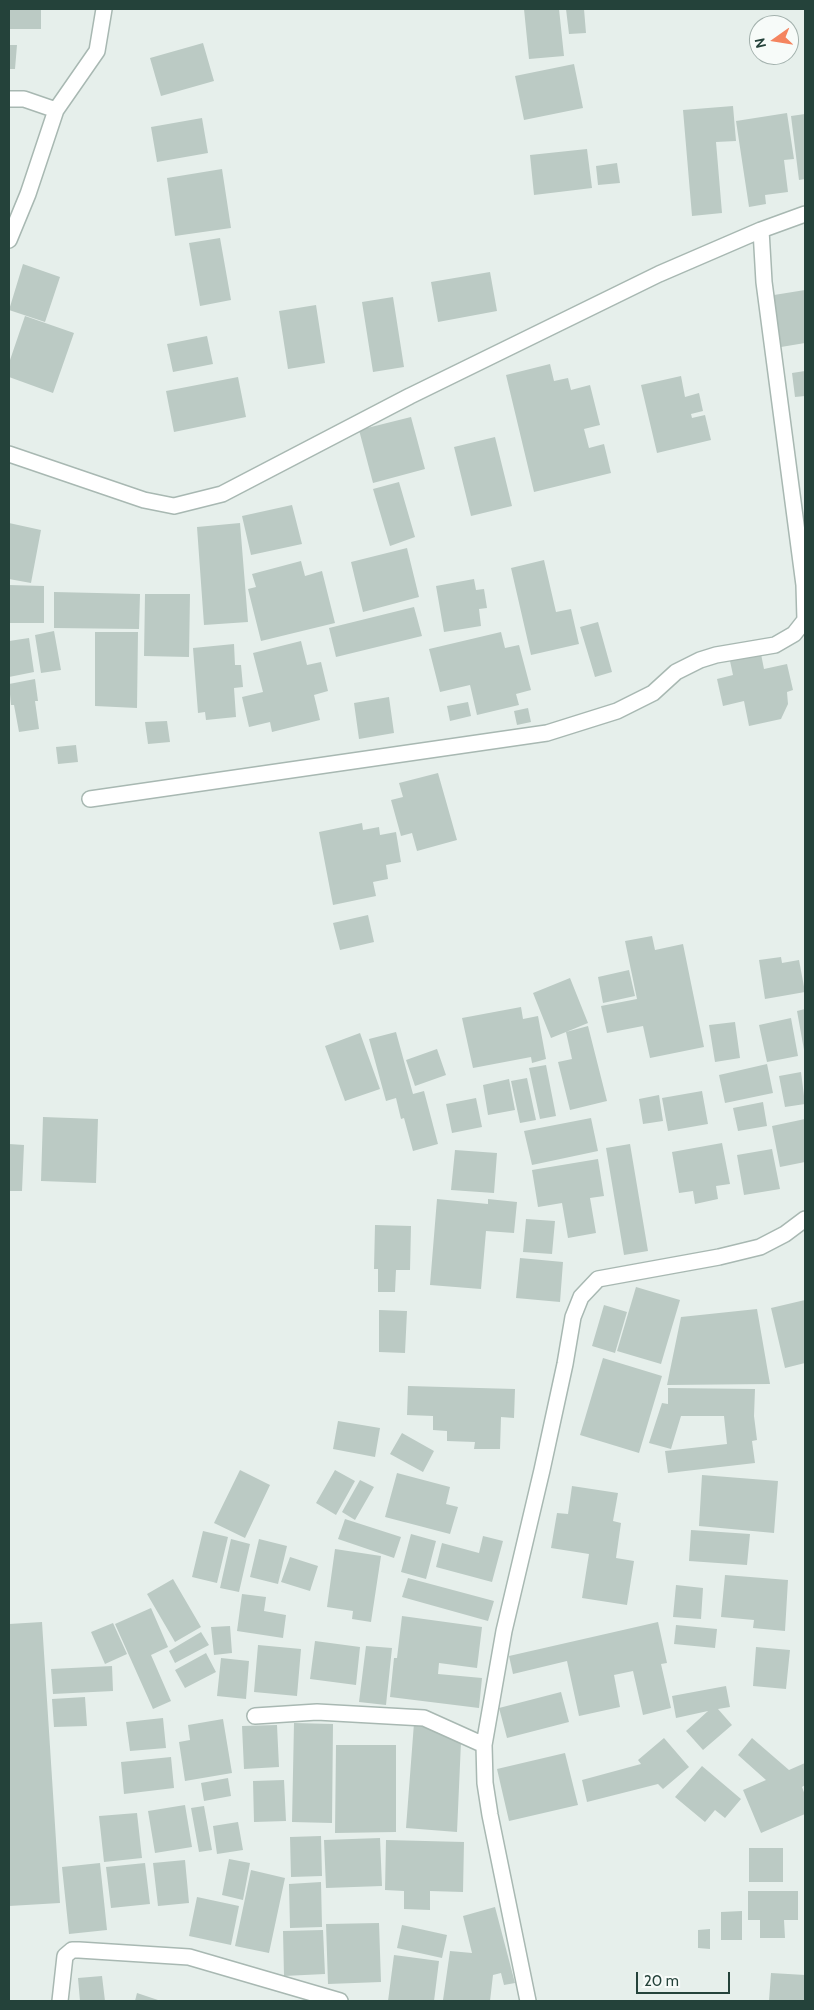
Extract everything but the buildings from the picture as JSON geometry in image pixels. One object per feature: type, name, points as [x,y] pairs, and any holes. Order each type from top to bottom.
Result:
[{"type":"street","points":[[9,240],[28,194],[56,110],[97,51],[104,9]]},
{"type":"street","points":[[9,98],[24,99],[56,110]]},
{"type":"street","points":[[9,454],[144,500],[174,506],[222,494],[435,383],[659,274],[761,230],[805,214]]},
{"type":"street","points":[[90,799],[547,733],[617,710],[653,693],[676,672],[700,660],[716,655],[775,645],[794,634],[805,620],[804,585],[764,282],[761,230]]},
{"type":"street","points":[[528,2001],[490,1816],[485,1782],[484,1745],[504,1631],[542,1470],[573,1317],[581,1297],[598,1279],[719,1257],[760,1247],[785,1234],[805,1218]]},
{"type":"street","points":[[255,1716],[317,1712],[424,1718],[484,1745]]},
{"type":"street","points":[[60,2001],[65,1956],[72,1950],[79,1950],[189,1957],[340,2001]]}]
